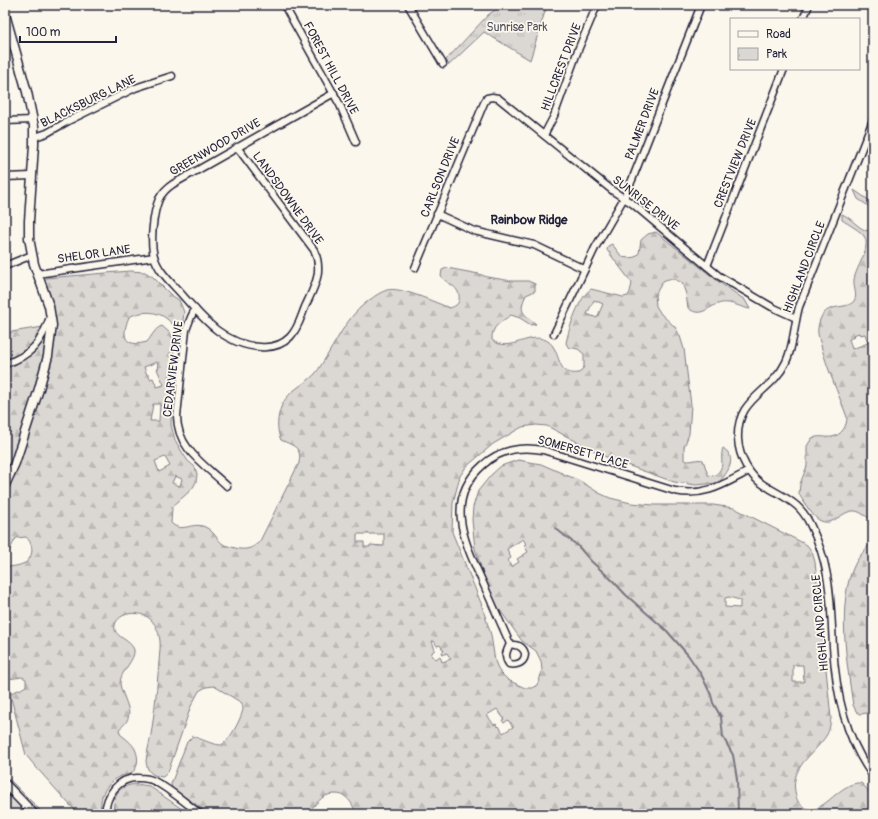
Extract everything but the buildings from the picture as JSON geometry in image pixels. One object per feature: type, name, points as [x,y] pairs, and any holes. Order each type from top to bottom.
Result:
[{"type":"street","name":"FOREST HILL DRIVE","points":[[284,5],[334,94],[356,142]]},
{"type":"street","points":[[408,5],[444,64]]},
{"type":"street","name":"HILLCREST DRIVE","points":[[544,135],[554,116],[578,50],[597,5]]},
{"type":"street","name":"PALMER DRIVE","points":[[554,334],[584,269],[601,236],[624,198],[701,5]]},
{"type":"street","points":[[803,18],[809,5]]},
{"type":"street","points":[[5,14],[33,120],[35,137],[29,226],[32,255],[37,274],[48,300],[52,329],[48,356],[39,389],[15,463],[5,485]]},
{"type":"street","name":"CRESTVIEW DRIVE","points":[[707,266],[784,70]]},
{"type":"street","name":"BLACKSBURG LANE","points":[[35,137],[47,133],[135,88],[172,76]]},
{"type":"street","name":"GREENWOOD DRIVE","points":[[195,309],[162,271],[154,257],[152,242],[156,209],[159,199],[165,190],[173,184],[334,94]]},
{"type":"street","name":"SUNRISE DRIVE","points":[[489,97],[498,98],[613,191],[633,204],[727,281],[783,313],[796,318]]},
{"type":"street","name":"CARLSON DRIVE","points":[[415,268],[478,115],[485,101],[489,97]]},
{"type":"street","points":[[5,121],[33,120]]},
{"type":"street","name":"HIGHLAND CIRCLE","points":[[873,120],[796,318],[792,346],[783,368],[776,378],[751,400],[741,420],[738,433],[738,444],[742,457],[749,471],[764,485],[788,499],[798,507],[807,519],[818,541],[825,563],[828,580],[834,664],[842,710],[847,728],[856,749],[873,776]]},
{"type":"street","name":"LANDSDOWNE DRIVE","points":[[195,309],[211,326],[225,337],[252,347],[263,348],[276,346],[286,341],[296,329],[317,278],[318,262],[314,250],[237,147]]},
{"type":"street","points":[[5,177],[32,176]]},
{"type":"street","points":[[437,214],[474,231],[534,245],[584,269]]},
{"type":"street","points":[[5,266],[32,255]]},
{"type":"street","name":"SHELOR LANE","points":[[37,274],[154,257]]},
{"type":"street","name":"CEDARVIEW DRIVE","points":[[195,309],[186,330],[178,402],[178,429],[182,440],[190,451],[227,486]]},
{"type":"street","points":[[5,364],[16,361],[33,350],[45,331],[51,316]]},
{"type":"street","name":"SOMERSET PLACE","points":[[510,644],[470,552],[463,534],[461,522],[461,504],[468,483],[476,471],[490,459],[507,451],[533,448],[686,493],[703,492],[714,489],[749,471]]},
{"type":"street","points":[[105,814],[105,807],[113,789],[121,782],[137,777],[154,780],[200,814]]},
{"type":"street","points":[[5,784],[34,814]]},
{"type":"green space","name":"Sunrise Park","points":[[502,5],[547,5],[530,60],[484,32],[449,65],[446,60],[488,15]]},
{"type":"green space","points":[[854,190],[873,203],[873,209],[858,199]]},
{"type":"green space","points":[[842,214],[864,230],[868,231],[873,226],[873,524],[867,517],[858,512],[852,511],[832,521],[827,522],[818,520],[799,494],[800,484],[807,466],[807,446],[812,438],[836,436],[843,430],[847,420],[826,361],[818,331],[820,319],[824,313],[834,308],[850,304],[855,299],[854,280],[865,252],[866,241],[860,232],[842,220]],"holes":[[[859,333],[860,335],[865,334],[868,343],[852,349],[849,339],[854,337],[853,335]]]},
{"type":"green space","points":[[656,232],[719,282],[745,300],[750,309],[729,303],[722,303],[703,311],[694,311],[688,308],[686,294],[682,283],[673,279],[663,281],[655,295],[656,306],[661,314],[675,327],[680,336],[684,349],[691,405],[689,434],[684,447],[684,460],[703,460],[708,475],[714,476],[718,473],[722,466],[723,448],[730,456],[730,466],[718,483],[696,485],[674,482],[610,459],[547,426],[536,425],[522,427],[493,444],[466,467],[460,476],[453,503],[452,532],[481,603],[491,635],[495,661],[499,671],[508,680],[525,688],[532,688],[537,685],[542,670],[541,661],[536,651],[522,641],[497,606],[475,549],[472,520],[473,507],[478,491],[491,475],[501,466],[518,460],[541,464],[580,481],[610,498],[631,503],[654,505],[713,505],[734,508],[807,545],[812,552],[815,562],[831,718],[826,736],[803,763],[795,777],[794,786],[797,800],[806,808],[814,809],[820,807],[846,787],[861,783],[871,797],[873,814],[355,814],[350,801],[345,796],[335,794],[322,798],[305,814],[210,814],[172,788],[171,784],[187,742],[193,736],[213,744],[223,744],[231,736],[240,718],[243,709],[242,703],[214,686],[206,687],[199,691],[191,706],[168,772],[163,777],[156,776],[151,773],[146,761],[155,708],[160,641],[155,624],[149,618],[135,613],[125,615],[117,620],[115,629],[116,632],[132,646],[134,650],[133,657],[122,674],[120,683],[128,707],[129,716],[124,725],[119,729],[120,734],[135,749],[138,759],[137,766],[133,772],[119,777],[106,788],[101,799],[100,814],[78,814],[26,755],[11,693],[26,686],[26,679],[22,677],[5,678],[5,567],[25,563],[30,557],[32,547],[26,537],[16,538],[10,549],[5,550],[5,333],[43,327],[46,312],[45,303],[40,288],[46,278],[130,271],[145,272],[153,277],[171,295],[179,300],[184,312],[182,328],[179,330],[163,316],[148,312],[129,317],[125,330],[126,339],[129,342],[139,343],[147,342],[155,330],[162,326],[171,334],[174,342],[171,425],[175,440],[188,461],[195,467],[197,474],[196,482],[192,489],[172,507],[171,523],[175,526],[183,528],[196,525],[205,527],[211,531],[224,545],[247,549],[251,548],[260,541],[299,463],[300,458],[298,450],[281,440],[279,436],[278,423],[282,405],[289,395],[315,374],[346,324],[357,311],[375,296],[387,290],[393,289],[427,299],[450,308],[453,307],[458,303],[459,295],[456,289],[441,276],[442,270],[447,268],[487,277],[512,281],[528,281],[535,284],[535,291],[526,295],[522,309],[523,312],[536,324],[531,325],[520,318],[511,315],[500,322],[495,328],[492,335],[492,340],[504,345],[530,339],[543,339],[554,347],[561,366],[565,370],[571,373],[579,373],[584,367],[584,354],[578,349],[568,347],[566,343],[569,329],[582,299],[591,289],[623,297],[628,296],[630,292],[632,283],[607,250],[608,246],[612,244],[622,257],[635,257],[639,253],[641,240],[648,234]],"holes":[[[594,300],[603,304],[597,318],[587,314]],[[157,362],[159,368],[157,369],[164,385],[157,387],[153,378],[150,379],[149,375],[147,375],[144,367]],[[153,404],[160,404],[159,421],[150,421]],[[165,457],[170,466],[159,472],[155,461]],[[175,476],[182,479],[180,486],[172,483]],[[357,534],[384,534],[384,546],[370,545],[370,547],[364,547],[364,542],[357,542]],[[523,539],[526,544],[524,545],[528,552],[517,559],[519,562],[511,567],[508,560],[511,558],[507,549]],[[729,597],[740,600],[740,608],[725,607],[725,598]],[[432,641],[434,641],[437,646],[440,645],[444,651],[442,652],[443,655],[447,653],[451,659],[442,662],[440,656],[436,659],[431,655],[435,650]],[[793,665],[803,665],[804,682],[793,682]],[[497,709],[504,719],[502,720],[504,723],[508,720],[513,727],[503,733],[496,724],[494,725],[487,715]]]},
{"type":"green space","points":[[873,539],[873,707],[867,713],[860,714],[856,711],[853,705],[846,652],[844,615],[849,579],[855,564]]},
{"type":"green space","points":[[5,775],[44,814],[5,814]]},
{"type":"green space","points":[[137,784],[149,786],[189,814],[113,814],[115,797],[120,789]]},
{"type":"waterway","points":[[555,528],[578,546],[591,561],[626,595],[667,631],[688,655],[701,674],[711,695],[713,703],[721,717],[723,737],[733,755],[737,779],[738,814]]},
{"type":"district","name":"Rainbow Ridge","points":[[529,219]]}]
